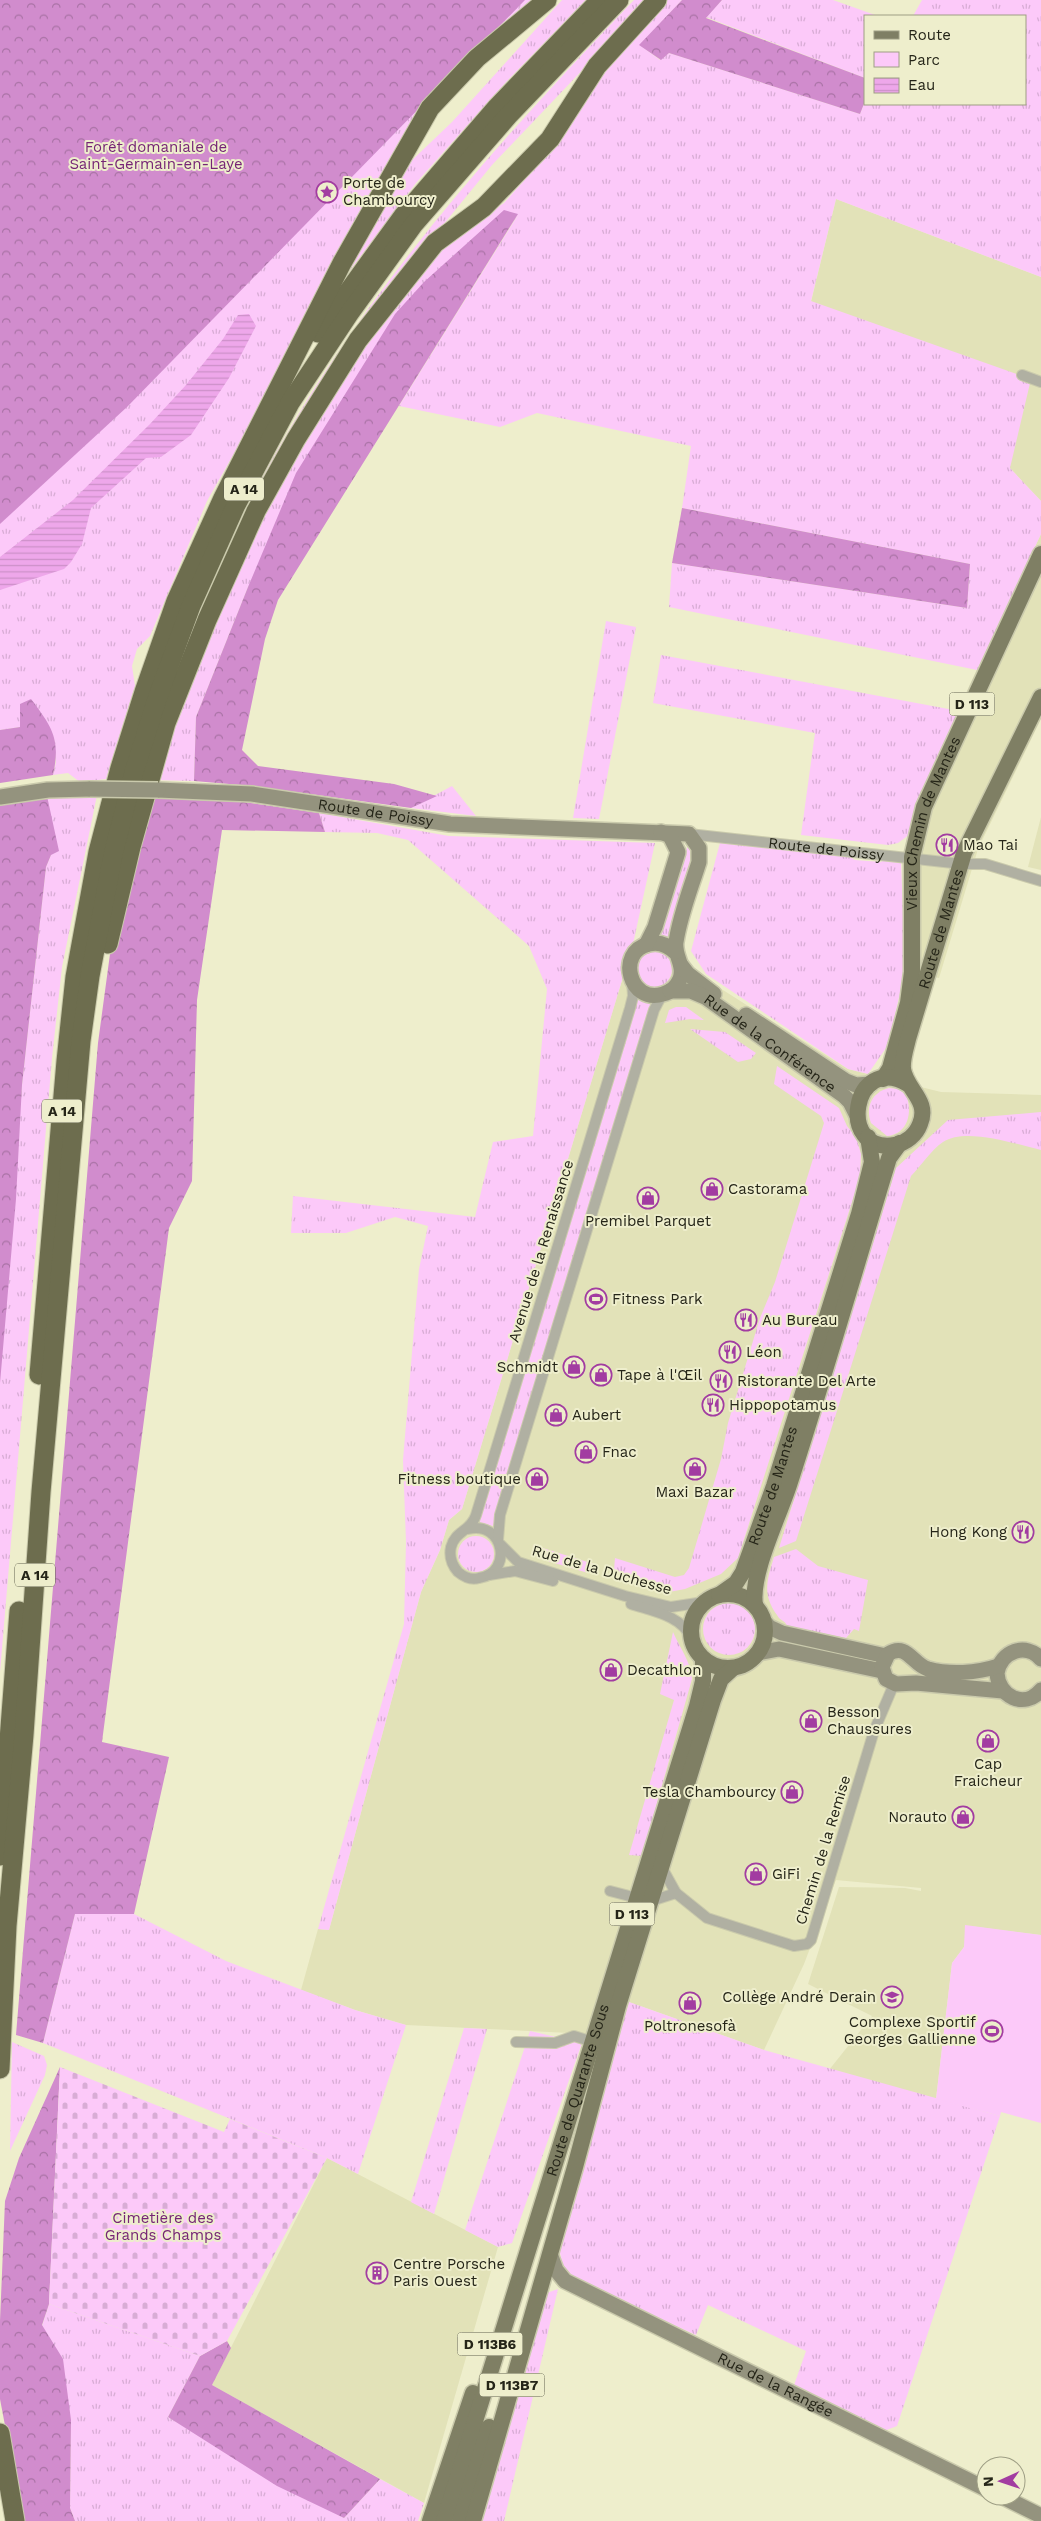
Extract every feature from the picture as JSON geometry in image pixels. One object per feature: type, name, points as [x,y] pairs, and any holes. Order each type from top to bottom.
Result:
[{"type":"highway","points":[[272,400],[342,262],[430,108],[477,58],[547,0]]},
{"type":"highway","name":"A 14","points":[[0,1856],[66,1061],[76,977],[98,852],[125,751],[176,601],[223,498],[272,400],[337,305],[403,216],[496,107],[600,0]]},
{"type":"highway","name":"A 14","points":[[0,2069],[7,1926],[24,1735],[41,1492],[78,1082],[90,976],[113,855],[132,781],[158,696],[191,606],[236,505],[290,403],[349,314],[414,224],[508,116],[619,0]]},
{"type":"highway","points":[[78,1082],[88,1056],[102,971],[131,847],[166,723],[207,620],[256,511],[296,439],[358,340],[435,243],[484,207],[550,139],[597,66],[657,0]]},
{"type":"highway","points":[[0,2433],[15,2521]]},
{"type":"main road","name":"Vieux Chemin de Mantes","points":[[877,1082],[890,1068],[908,1003],[912,972],[912,858],[924,807],[1041,554]]},
{"type":"main road","name":"Route de Mantes","points":[[908,1084],[903,1068],[905,1054],[962,864],[972,835],[1041,697]]},
{"type":"main road","points":[[895,1079],[908,1084],[920,1100],[922,1116],[916,1131],[900,1143],[882,1144],[868,1137],[861,1128],[857,1116],[859,1099],[877,1082],[895,1079]]},
{"type":"main road","name":"Route de Mantes","points":[[719,1594],[736,1582],[743,1572],[774,1486],[859,1214],[872,1162],[868,1137]]},
{"type":"main road","name":"Route de Mantes","points":[[755,1605],[753,1592],[756,1576],[781,1511],[838,1333],[889,1158],[900,1143]]},
{"type":"main road","points":[[719,1594],[736,1594],[755,1605],[764,1620],[765,1637],[758,1653],[749,1662],[733,1668],[717,1666],[703,1659],[694,1647],[691,1638],[693,1619],[704,1602],[719,1594]]},
{"type":"main road","name":"Route de Quarante Sous","points":[[534,2308],[618,2006],[644,1899],[702,1688],[704,1674],[703,1659]]},
{"type":"main road","name":"D 113","points":[[644,1899],[661,1866],[721,1679],[733,1668]]},
{"type":"main road","name":"Route de Quarante Sous","points":[[444,2521],[593,2042],[644,1899]]},
{"type":"main road","name":"Route de Quarante Sous","points":[[460,2521],[602,2064]]},
{"type":"main road","name":"D 113B6","points":[[430,2521],[452,2450],[553,2167]]},
{"type":"main road","name":"D 113B7","points":[[473,2521],[534,2308]]},
{"type":"street","points":[[1022,375],[1041,382]]},
{"type":"street","name":"Route de Poissy","points":[[0,797],[48,790],[90,789],[252,794],[450,824],[689,834],[962,864],[985,864],[1041,881]]},
{"type":"street","points":[[646,945],[656,927],[678,852],[670,836],[661,832]]},
{"type":"street","points":[[499,1542],[485,1529],[468,1529],[457,1536],[452,1543],[450,1555],[457,1571],[476,1579],[489,1575],[500,1561],[500,1515],[650,1024],[657,1002],[680,978],[678,934],[699,862],[699,848],[689,834]]},
{"type":"street","points":[[666,993],[650,995],[642,992],[631,980],[629,967],[631,959],[639,949],[646,945],[663,944],[679,959]]},
{"type":"street","name":"Rue de la Conférence","points":[[679,959],[688,974],[704,987],[846,1081],[856,1085],[877,1082]]},
{"type":"street","name":"Avenue de la Renaissance","points":[[468,1529],[476,1515],[628,1018],[633,996],[631,980]]},
{"type":"street","name":"Rue de la Conférence","points":[[666,993],[691,991],[718,1006],[844,1096],[850,1102],[857,1116]]},
{"type":"street","name":"Rue de la Duchesse","points":[[499,1542],[518,1562],[625,1596],[671,1607],[704,1602]]},
{"type":"street","name":"Rue de la Duchesse","points":[[489,1575],[515,1572],[668,1616],[687,1630],[691,1638]]},
{"type":"street","points":[[764,1620],[769,1627],[782,1634],[886,1656]]},
{"type":"street","points":[[758,1653],[779,1649],[882,1671]]},
{"type":"street","points":[[1003,1692],[997,1680],[998,1666],[1005,1656],[1017,1650],[1032,1652],[1041,1659]]},
{"type":"street","points":[[998,1666],[975,1672],[935,1670],[920,1666],[904,1651],[895,1651],[886,1656],[883,1661],[882,1671],[887,1680],[894,1684],[916,1683],[1003,1692],[1021,1700],[1040,1692]]},
{"type":"street","name":"Chemin de la Remise","points":[[661,1866],[676,1893],[707,1918],[794,1946],[808,1944],[811,1940],[874,1732],[894,1684]]},
{"type":"street","points":[[610,1891],[644,1899],[676,1893]]},
{"type":"street","points":[[516,2042],[555,2043],[574,2036],[593,2042]]},
{"type":"street","points":[[540,2289],[550,2284],[565,2281],[556,2270],[550,2254]]},
{"type":"street","name":"Rue de la Rangée","points":[[565,2281],[976,2484]]},
{"type":"street","points":[[1018,2506],[1036,2517]]},
{"type":"shaded area","points":[[836,199],[1041,277],[1041,501],[1010,468],[811,302]]},
{"type":"shaded area","points":[[1041,534],[1041,719],[978,849],[939,978],[909,971],[922,796],[970,684]]},
{"type":"shaded area","points":[[1041,817],[1041,870],[1028,867]]},
{"type":"shaded area","points":[[633,944],[685,966],[848,1069],[941,1092],[1041,1095],[1041,1935],[969,1926],[964,1947],[952,1963],[936,2099],[829,2070],[872,2016],[808,1984],[839,1887],[905,1888],[921,1891],[921,1888],[836,1880],[804,1964],[764,2050],[629,2002],[590,2034],[406,2025],[355,2010],[301,1990],[318,1929],[329,1930],[421,1592],[440,1550],[449,1520],[462,1509]]},
{"type":"shaded area","points":[[327,2158],[498,2247],[424,2503],[212,2385]]},
{"type":"green space","name":"Forêt domaniale de Saint-Germain-en-Laye","points":[[0,0],[525,0],[127,407],[0,524]]},
{"type":"green space","points":[[505,0],[548,0],[448,77],[207,501],[150,636],[137,649],[132,666],[135,686],[106,779],[80,782],[68,773],[53,775],[56,762],[54,739],[20,705],[20,727],[0,730],[0,499]]},
{"type":"green space","points":[[562,0],[586,0],[507,81],[416,183],[332,294],[408,164],[452,122]]},
{"type":"green space","points":[[634,0],[649,0],[492,165],[385,296],[181,663],[228,550],[259,484],[297,417],[338,352],[382,289],[478,170],[529,112]]},
{"type":"green space","points":[[665,0],[682,0],[640,45],[660,60],[669,53],[860,114],[864,104],[1026,105],[1026,15],[914,15],[922,0],[1041,0],[1041,277],[836,199],[811,301],[1031,379],[1010,468],[1041,501],[1041,534],[977,670],[669,607],[672,563],[967,608],[970,564],[682,508],[691,446],[537,413],[500,427],[399,406],[518,215],[248,587],[196,717],[194,781],[154,780],[236,568],[335,386],[442,244],[504,203],[560,140],[596,77]]},
{"type":"green space","points":[[682,0],[722,0],[706,18],[864,78],[864,104],[860,114],[669,53],[661,60],[639,45]]},
{"type":"green space","points":[[722,0],[833,0],[875,15],[864,15],[864,78],[706,17]]},
{"type":"green space","points":[[504,210],[518,214],[278,600],[265,639],[242,750],[258,766],[394,784],[437,796],[411,808],[253,786],[194,781],[196,717],[296,473],[395,314],[424,282]]},
{"type":"green space","points":[[682,508],[970,564],[967,608],[672,563]]},
{"type":"green space","points":[[606,621],[636,627],[599,819],[573,818]]},
{"type":"green space","points":[[661,655],[959,711],[922,796],[910,834],[898,843],[888,845],[801,835],[815,733],[653,703]]},
{"type":"green space","points":[[31,699],[53,734],[56,752],[53,775],[0,783],[0,730],[20,727],[20,704]]},
{"type":"green space","points":[[452,786],[476,816],[411,808]]},
{"type":"green space","points":[[97,795],[62,967],[52,1058],[0,1672],[0,1353],[22,1085],[46,867],[51,855],[47,796]]},
{"type":"green space","points":[[47,796],[59,851],[51,855],[46,867],[22,1085],[16,1199],[0,1383],[0,804]]},
{"type":"green space","points":[[150,798],[244,802],[319,813],[325,832],[222,830],[197,1000],[192,1181],[169,1228],[102,1742],[169,1757],[134,1914],[75,1914],[43,2043],[16,2035],[98,1043],[110,954]]},
{"type":"green space","points":[[319,813],[449,836],[655,843],[633,944],[462,1509],[449,1520],[440,1550],[421,1592],[329,1930],[318,1929],[404,1624],[406,1542],[403,1460],[419,1269],[428,1226],[395,1217],[346,1233],[291,1233],[293,1196],[475,1217],[493,1142],[533,1136],[547,989],[529,946],[408,840],[377,833],[325,832]]},
{"type":"green space","points":[[720,843],[845,854],[855,860],[881,862],[886,857],[901,861],[905,971],[888,1045],[868,1074],[848,1069],[706,974],[691,951]]},
{"type":"green space","points":[[689,845],[695,861],[672,942],[657,937],[682,856]]},
{"type":"green space","points":[[654,951],[661,952],[667,956],[671,962],[671,976],[667,982],[661,986],[654,987],[647,986],[641,982],[637,976],[636,969],[637,962],[641,956],[647,952]]},
{"type":"green space","points":[[639,992],[653,996],[493,1526],[479,1522]]},
{"type":"green space","points":[[676,1007],[686,1007],[704,1020],[690,1019],[665,1023],[669,1010]]},
{"type":"green space","points":[[690,1029],[725,1032],[756,1053],[751,1059],[738,1062]]},
{"type":"green space","points":[[777,1066],[839,1108],[847,1126],[856,1137],[861,1154],[860,1177],[738,1558],[721,1574],[685,1589],[669,1592],[614,1570],[615,1558],[675,1577],[684,1575],[689,1568],[721,1459],[728,1423],[760,1318],[775,1282],[824,1123],[821,1116],[774,1084]]},
{"type":"green space","points":[[889,1088],[898,1089],[906,1095],[909,1115],[904,1127],[900,1131],[887,1136],[871,1123],[869,1111],[874,1097]]},
{"type":"green space","points":[[1041,1112],[1041,1150],[977,1136],[953,1138],[939,1145],[911,1176],[796,1541],[779,1548],[896,1168],[948,1120]]},
{"type":"green space","points":[[476,1536],[483,1537],[489,1541],[493,1547],[493,1561],[489,1567],[483,1571],[476,1572],[469,1571],[463,1567],[459,1561],[458,1554],[459,1547],[463,1541],[469,1537]]},
{"type":"green space","points":[[533,1545],[594,1564],[588,1573],[538,1558]]},
{"type":"green space","points":[[796,1549],[818,1566],[868,1580],[859,1631],[854,1629],[846,1638],[787,1626],[778,1617],[769,1600],[767,1587],[769,1573],[774,1557]]},
{"type":"green space","points":[[729,1603],[739,1605],[747,1611],[753,1619],[755,1629],[753,1639],[747,1647],[739,1653],[729,1655],[719,1653],[711,1647],[705,1639],[703,1629],[705,1619],[711,1611],[719,1605]]},
{"type":"green space","points":[[673,1632],[687,1661],[692,1679],[642,1856],[629,1855],[674,1700],[660,1694]]},
{"type":"green space","points":[[75,1914],[134,1914],[226,1961],[355,2010],[406,2025],[358,2174],[327,2158],[43,2043]]},
{"type":"green space","name":"Complexe Sportif Georges Gallienne","points":[[965,1925],[1041,1935],[1041,2123],[1001,2112],[1000,2116],[936,2099],[952,1963],[964,1947]]},
{"type":"green space","points":[[629,2002],[764,2050],[1000,2116],[897,2426],[884,2431],[793,2388],[806,2351],[708,2305],[696,2335],[594,2289],[564,2271],[559,2248]]},
{"type":"green space","points":[[464,2028],[487,2029],[434,2214],[411,2202]]},
{"type":"green space","points":[[530,2031],[582,2043],[512,2243],[498,2247],[465,2230]]},
{"type":"green space","points":[[12,2042],[44,2056],[47,2065],[45,2075],[10,2151]]},
{"type":"green space","points":[[60,2067],[49,2304],[42,2325],[63,2359],[71,2420],[70,2508],[75,2521],[23,2521],[0,2399],[0,2321],[5,2201],[19,2158]]},
{"type":"green space","name":"Cimetière des Grands Champs","points":[[60,2067],[224,2132],[230,2119],[327,2158],[227,2341],[200,2356],[49,2304]]},
{"type":"green space","points":[[558,2289],[504,2521],[475,2521],[541,2295]]},
{"type":"green space","points":[[49,2304],[200,2356],[168,2417],[344,2518],[380,2479],[424,2503],[418,2521],[75,2521],[70,2508],[71,2420],[42,2326]]},
{"type":"green space","points":[[227,2341],[231,2348],[212,2385],[380,2479],[344,2518],[277,2486],[168,2417],[200,2356]]},
{"type":"water","points":[[249,314],[256,326],[229,378],[191,435],[161,457],[146,458],[91,508],[82,544],[71,562],[64,569],[0,590],[0,557],[73,500],[150,424],[186,385],[223,339],[238,315]]},
{"type":"place","name":"Porte de Chambourcy","points":[[327,192]]},
{"type":"place","name":"Mao Tai","points":[[947,845]]},
{"type":"place","name":"Castorama","points":[[712,1189]]},
{"type":"place","name":"Premibel Parquet","points":[[648,1198]]},
{"type":"place","name":"Fitness Park","points":[[596,1299]]},
{"type":"place","name":"Au Bureau","points":[[746,1320]]},
{"type":"place","name":"Léon","points":[[730,1352]]},
{"type":"place","name":"Schmidt","points":[[574,1367]]},
{"type":"place","name":"Tape à l'Œil","points":[[601,1375]]},
{"type":"place","name":"Ristorante Del Arte","points":[[721,1381]]},
{"type":"place","name":"Hippopotamus","points":[[713,1405]]},
{"type":"place","name":"Aubert","points":[[556,1415]]},
{"type":"place","name":"Fnac","points":[[586,1452]]},
{"type":"place","name":"Maxi Bazar","points":[[695,1469]]},
{"type":"place","name":"Fitness boutique","points":[[537,1479]]},
{"type":"place","name":"Hong Kong","points":[[1023,1532]]},
{"type":"place","name":"Decathlon","points":[[611,1670]]},
{"type":"place","name":"Besson Chaussures","points":[[811,1721]]},
{"type":"place","name":"Cap Fraicheur","points":[[988,1741]]},
{"type":"place","name":"Tesla Chambourcy","points":[[792,1792]]},
{"type":"place","name":"Norauto","points":[[963,1817]]},
{"type":"place","name":"GiFi","points":[[756,1874]]},
{"type":"place","name":"Collège André Derain","points":[[892,1997]]},
{"type":"place","name":"Poltronesofà","points":[[690,2003]]},
{"type":"place","name":"Complexe Sportif Georges Gallienne","points":[[992,2031]]},
{"type":"place","name":"Centre Porsche Paris Ouest","points":[[377,2273]]}]
